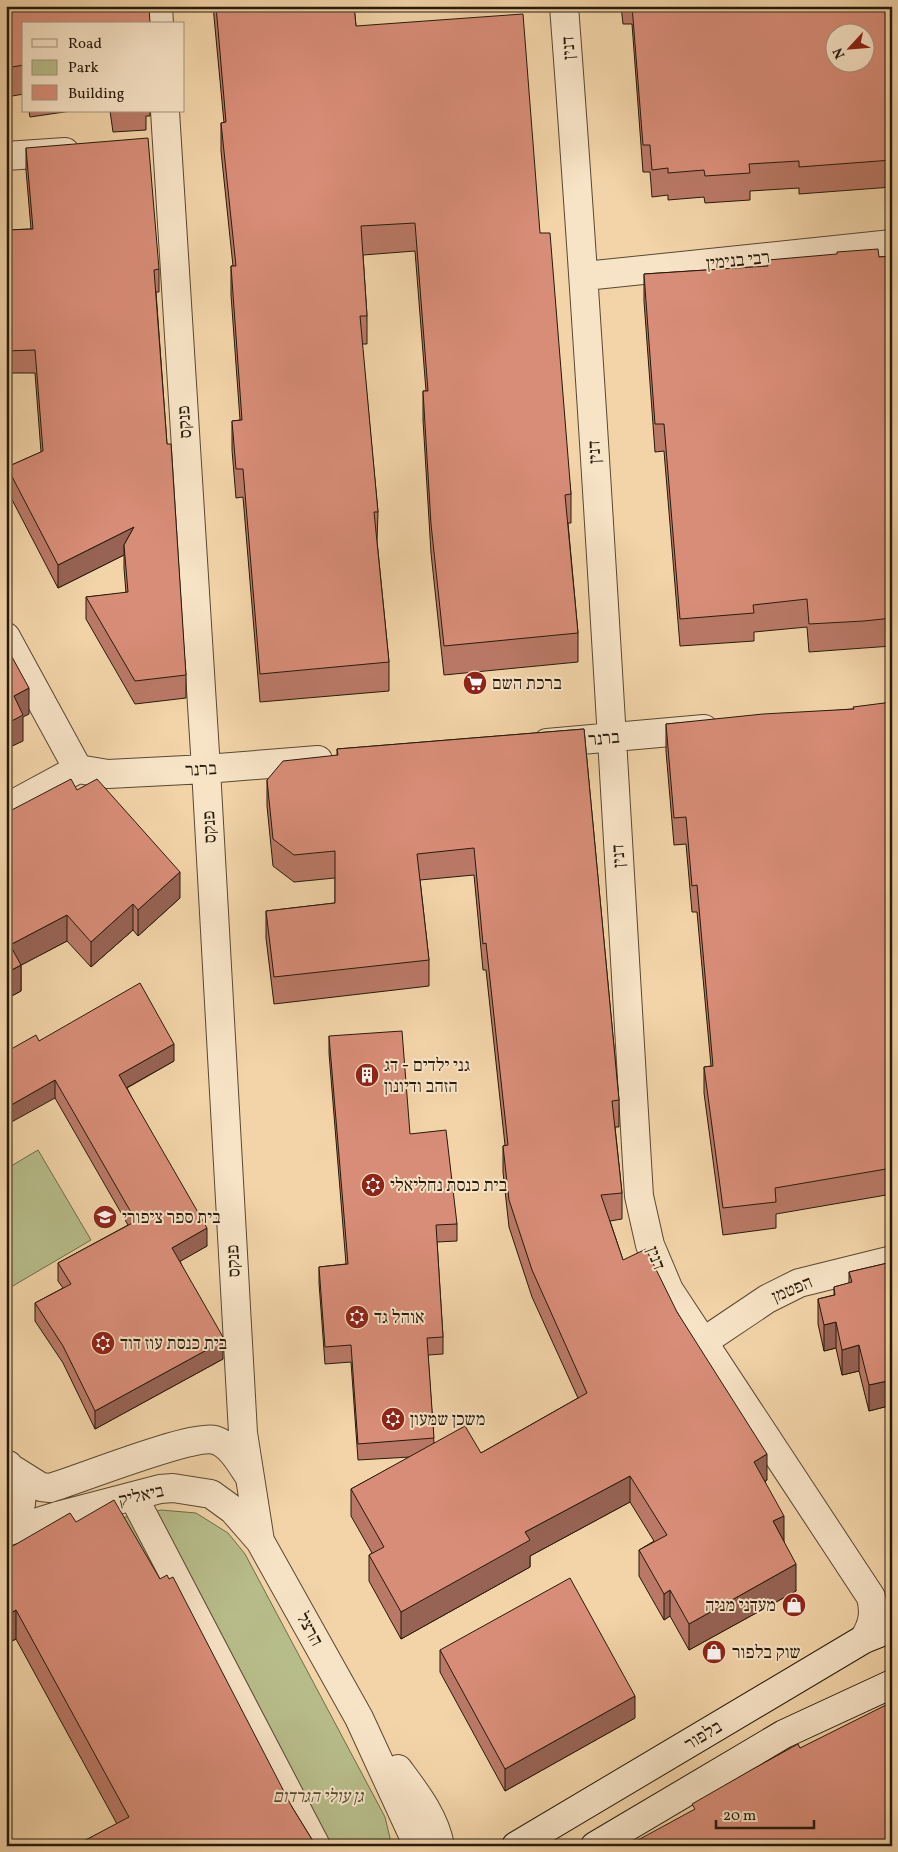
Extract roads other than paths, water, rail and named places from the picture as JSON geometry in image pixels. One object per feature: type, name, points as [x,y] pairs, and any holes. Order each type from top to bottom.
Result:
[{"type":"street","points":[[158,6],[160,22]]},
{"type":"street","name":"דנין","points":[[564,6],[585,276],[610,738],[639,1196],[650,1245],[669,1290],[871,1597],[874,1612],[872,1626],[864,1639]]},
{"type":"street","name":"פנקס","points":[[165,112],[206,770],[242,1423],[260,1541]]},
{"type":"street","points":[[139,146],[167,144]]},
{"type":"street","points":[[6,156],[91,150]]},
{"type":"street","name":"רבי בנימין","points":[[585,276],[892,244]]},
{"type":"street","points":[[6,637],[78,769],[6,808]]},
{"type":"street","name":"ברנר","points":[[524,744],[727,727]]},
{"type":"street","name":"ברנר","points":[[78,769],[108,774],[206,770],[341,758]]},
{"type":"street","name":"הפטמן","points":[[703,1342],[767,1299],[799,1283],[892,1260]]},
{"type":"street","name":"ביאליק","points":[[8,1465],[31,1482],[41,1487],[50,1488],[204,1438],[217,1441],[230,1449],[249,1477]]},
{"type":"street","points":[[8,1465],[22,1491],[22,1505],[8,1531]]},
{"type":"street","name":"ביאליק","points":[[8,1531],[133,1496],[172,1488],[211,1494],[233,1510],[260,1541]]},
{"type":"street","points":[[133,1496],[316,1846]]},
{"type":"street","name":"הרצל","points":[[260,1541],[359,1718],[418,1846]]},
{"type":"street","name":"בלפור","points":[[516,1846],[864,1639],[892,1628]]},
{"type":"street","points":[[595,1846],[784,1734],[892,1684]]},
{"type":"street","name":"הרצל","points":[[359,1718],[426,1810],[438,1832],[440,1846]]},
{"type":"place","name":"ברכת השם","points":[[475,683]]},
{"type":"place","name":"גני ילדים - דג הזהב ודיונון","points":[[367,1075]]},
{"type":"place","name":"בית כנסת נחליאלי","points":[[373,1185]]},
{"type":"place","name":"בית ספר ציפורי","points":[[105,1217]]},
{"type":"place","name":"אוהל גד","points":[[357,1317]]},
{"type":"place","name":"בית כנסת עוז דוד","points":[[103,1343]]},
{"type":"place","name":"משכן שמעון","points":[[393,1419]]},
{"type":"place","name":"מעדני מניה","points":[[794,1605]]},
{"type":"place","name":"שוק בלפור","points":[[714,1652]]},
{"type":"park label","name":"גן עולי הגרדום","points":[[318,1796]]}]
